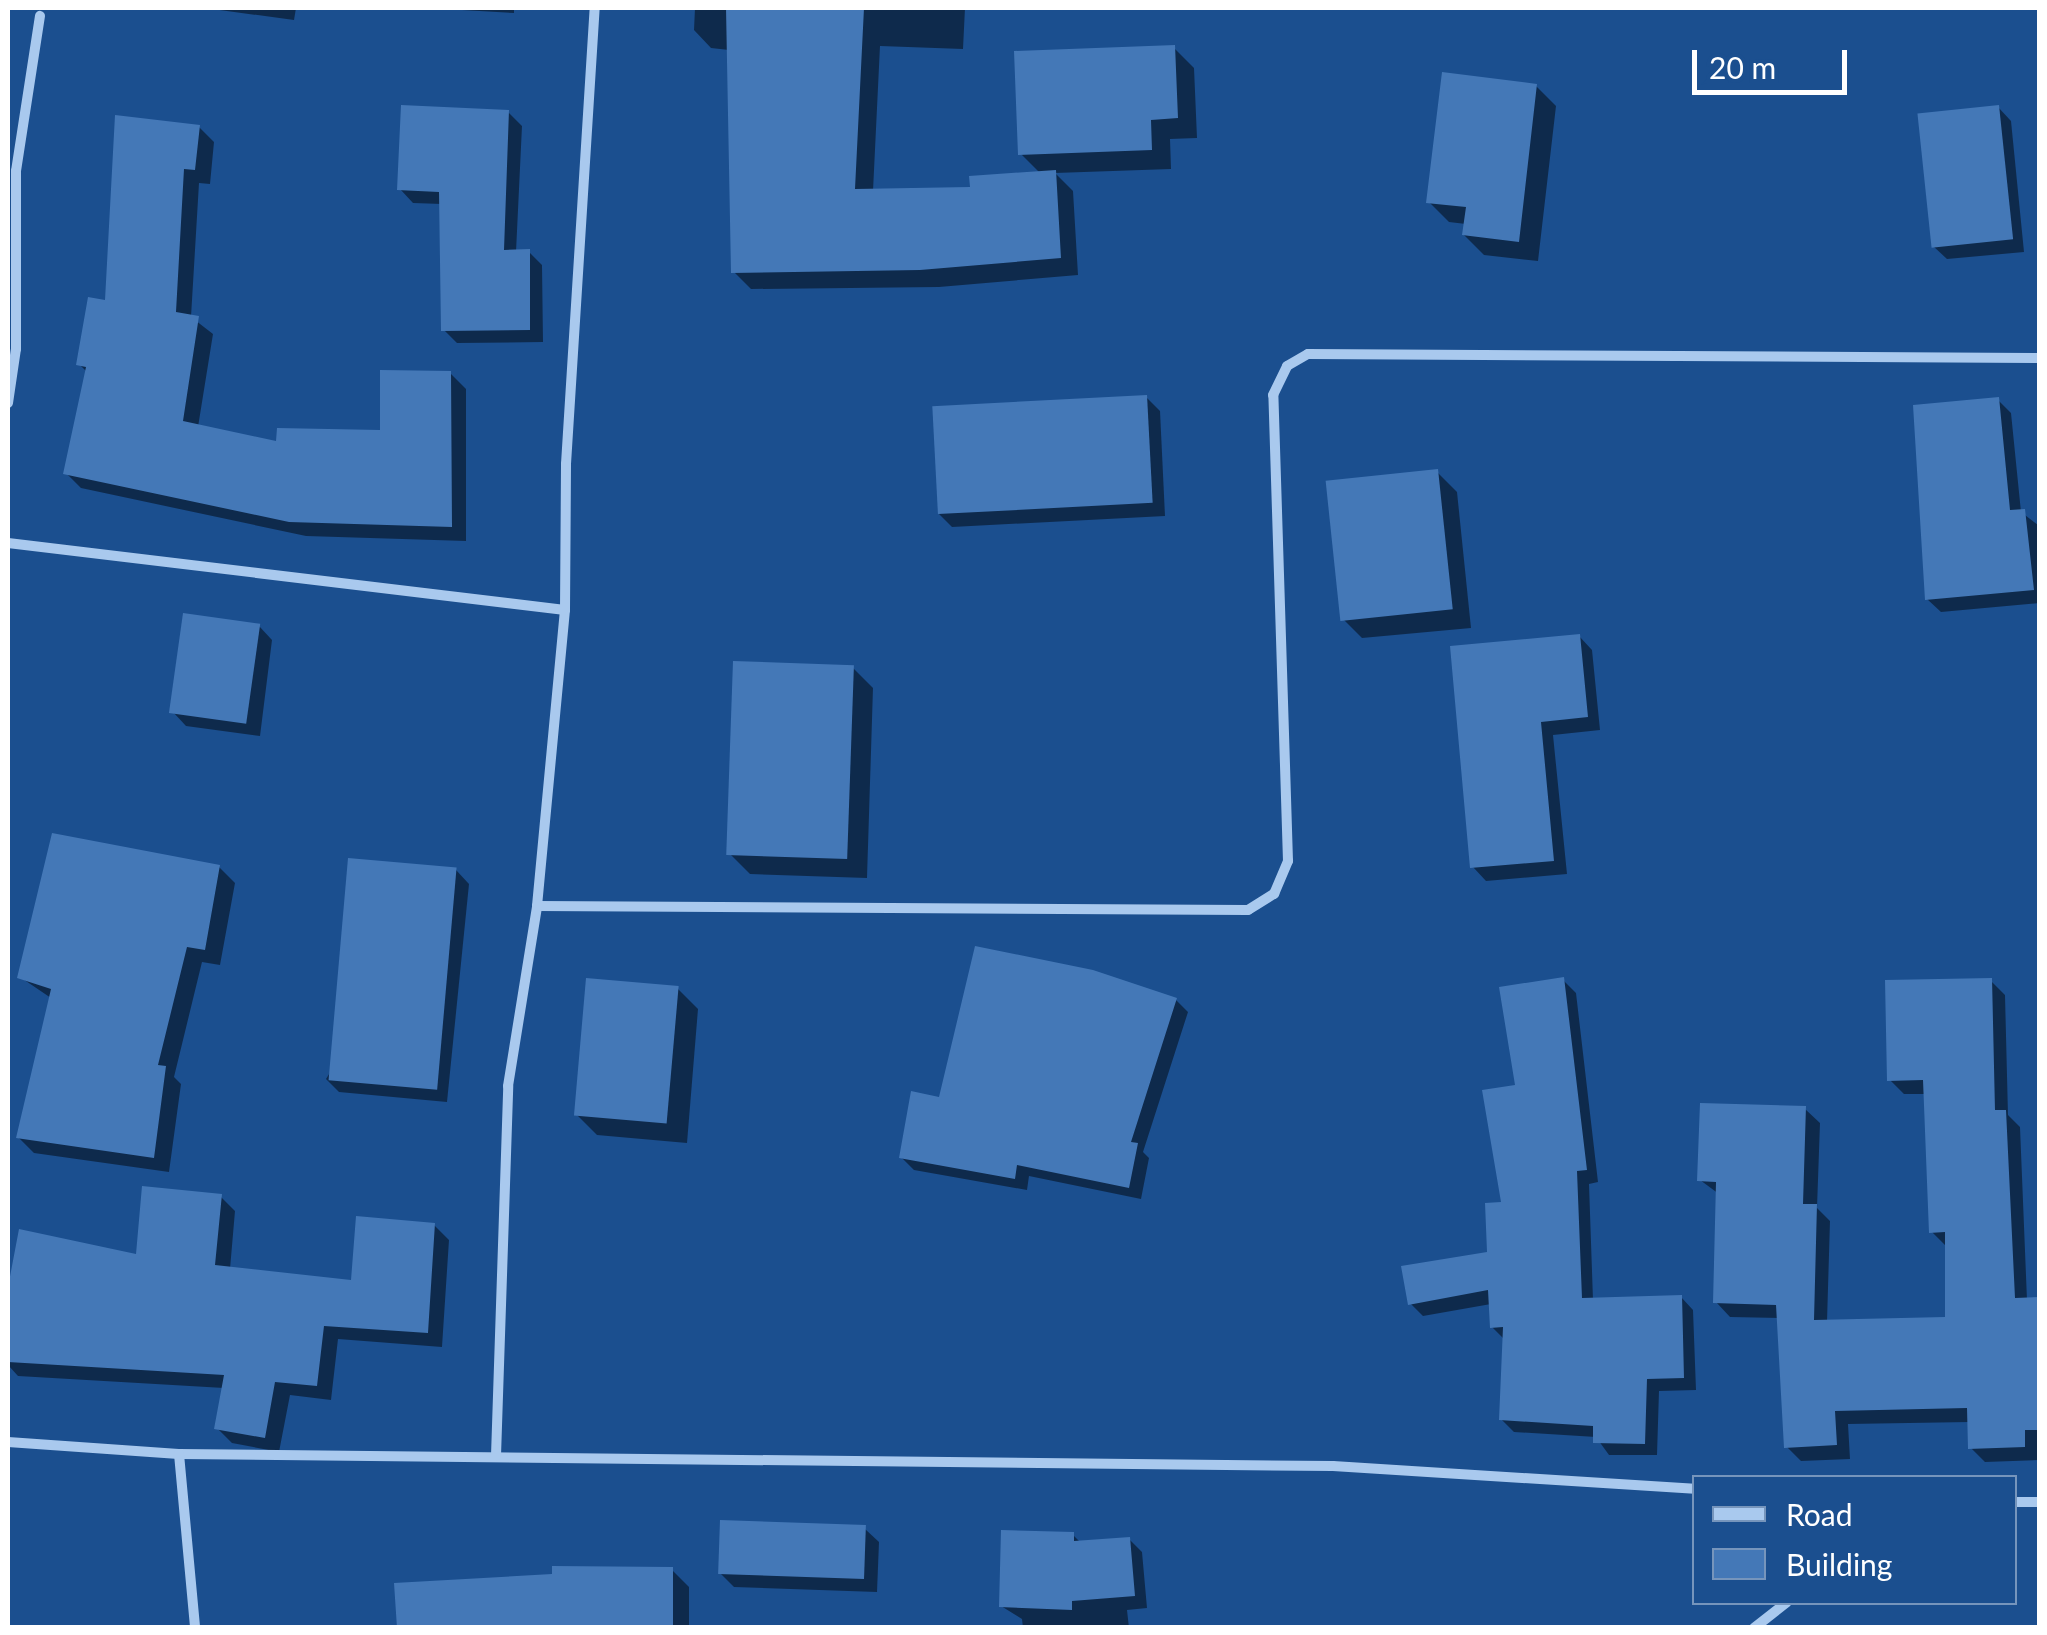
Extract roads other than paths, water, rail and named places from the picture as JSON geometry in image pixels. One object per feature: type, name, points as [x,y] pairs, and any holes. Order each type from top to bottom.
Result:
[{"type":"street","points":[[496,1456],[508,1086],[537,906],[565,610],[566,464],[594,8]]},
{"type":"street","points":[[8,403],[16,350],[16,171],[40,16]]},
{"type":"street","points":[[537,906],[1248,910],[1274,894],[1288,861],[1273,394],[1287,366],[1308,354],[2040,358]]},
{"type":"street","points":[[8,543],[565,610]]},
{"type":"street","points":[[8,1442],[179,1454],[1333,1466],[1692,1489]]},
{"type":"street","points":[[179,1454],[195,1628]]},
{"type":"street","points":[[1754,1628],[1783,1605]]}]
